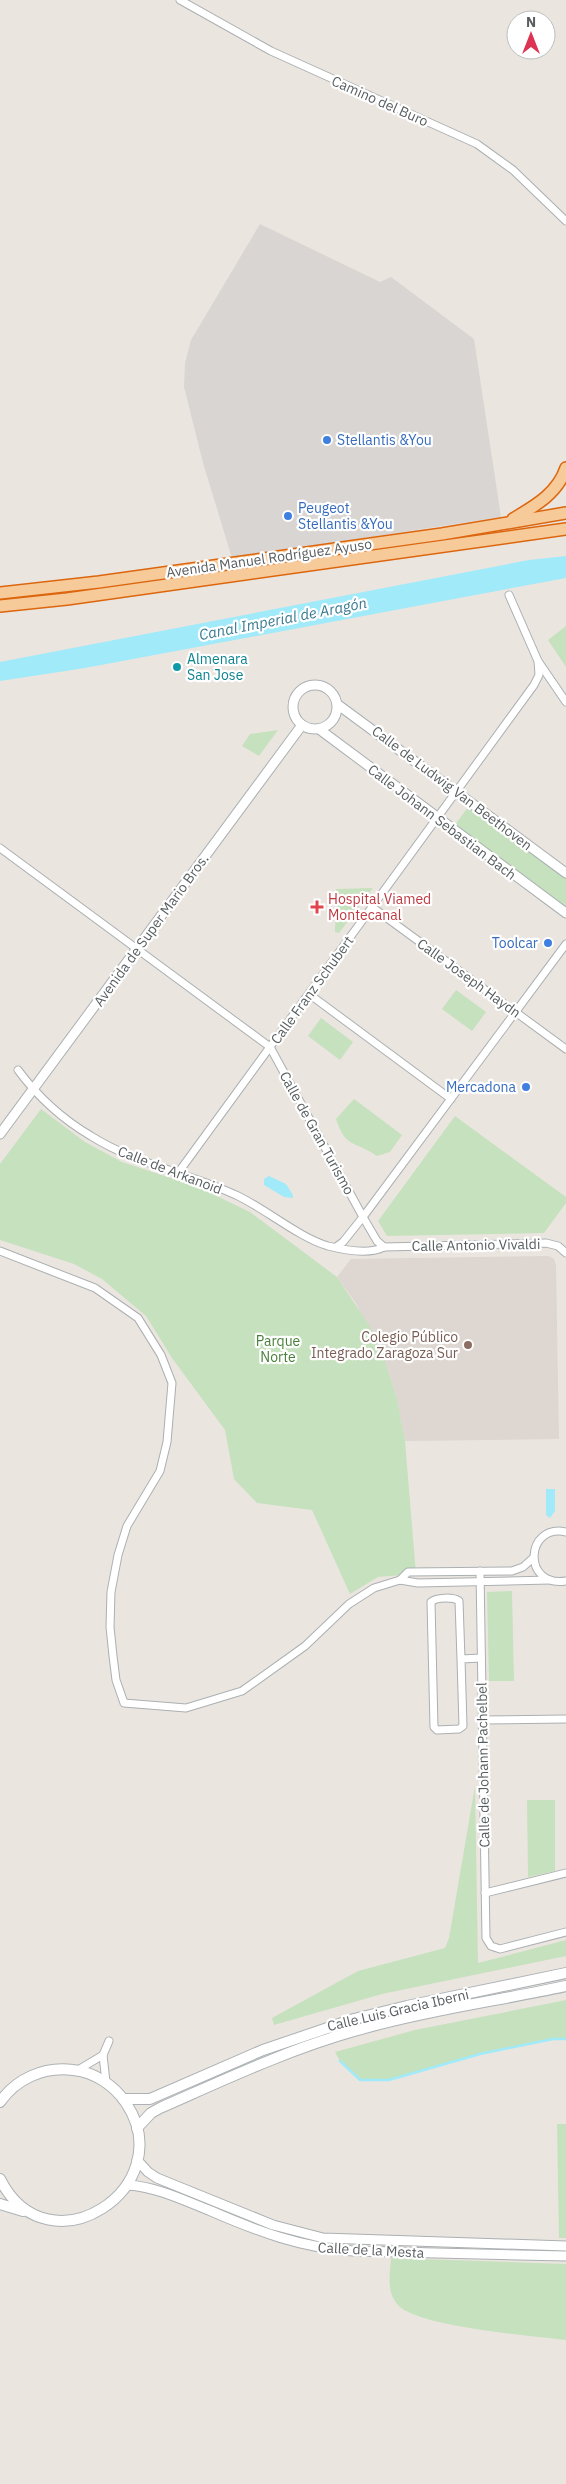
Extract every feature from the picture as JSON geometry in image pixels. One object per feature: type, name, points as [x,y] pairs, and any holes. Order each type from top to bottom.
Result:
[{"type":"highway","points":[[508,523],[550,494],[563,476],[566,468]]},
{"type":"highway","name":"Avenida Manuel Rodríguez Ayuso","points":[[0,594],[99,582],[566,513]]},
{"type":"highway","name":"Avenida Manuel Rodríguez Ayuso","points":[[0,606],[67,599],[566,529]]},
{"type":"main road","name":"Calle Luis Gracia Iberni","points":[[123,2098],[150,2099],[262,2050],[354,2019],[414,2004],[566,1973]]},
{"type":"main road","name":"Calle Luis Gracia Iberni","points":[[137,2128],[146,2117],[160,2108],[254,2066],[315,2044],[395,2020],[566,1986]]},
{"type":"main road","points":[[0,2102],[20,2082],[39,2072],[59,2069],[78,2070],[106,2082],[123,2098],[137,2128],[137,2160],[128,2185],[106,2207],[80,2219],[53,2220],[0,2204]]},
{"type":"main road","points":[[0,2179],[12,2198],[27,2212]]},
{"type":"street","name":"Camino del Buro","points":[[180,0],[271,51],[478,144],[514,170],[566,221]]},
{"type":"street","points":[[509,596],[538,661],[566,702]]},
{"type":"street","name":"Calle Franz Schubert","points":[[178,1172],[534,685],[539,675],[538,661]]},
{"type":"street","points":[[534,685],[542,682],[554,686]]},
{"type":"street","points":[[313,685],[324,686],[333,694],[338,704],[334,720],[328,726],[319,730],[302,725],[295,716],[293,708],[295,698],[302,689],[313,685]]},
{"type":"street","name":"Calle de Ludwig Van Beethoven","points":[[338,704],[566,873]]},
{"type":"street","name":"Avenida de Super Mario Bros.","points":[[0,1134],[302,725]]},
{"type":"street","name":"Calle Johann Sebastian Bach","points":[[319,730],[566,913]]},
{"type":"street","name":"Calle de Gran Turismo","points":[[0,848],[270,1047],[363,1217],[375,1238],[384,1247]]},
{"type":"street","name":"Calle Joseph Haydn","points":[[372,907],[566,1049]]},
{"type":"street","points":[[336,1247],[343,1242],[363,1217],[566,944]]},
{"type":"street","points":[[309,994],[451,1099]]},
{"type":"street","name":"Calle de Arkanoid","points":[[18,1070],[33,1089],[66,1119],[98,1140],[147,1164],[178,1172],[238,1196],[310,1238],[346,1250],[376,1250],[384,1247]]},
{"type":"street","name":"Calle Antonio Vivaldi","points":[[384,1247],[546,1243],[558,1246],[566,1253]]},
{"type":"street","points":[[0,1251],[95,1288],[138,1318],[161,1355],[172,1383],[167,1442],[160,1471],[127,1526],[118,1555],[111,1592],[110,1627],[112,1656],[116,1680],[124,1703],[186,1708],[242,1691],[305,1646],[349,1604],[374,1588],[400,1580],[418,1583],[566,1581]]},
{"type":"street","points":[[550,1580],[537,1569],[534,1558],[540,1540],[545,1535],[558,1531],[566,1524]]},
{"type":"street","points":[[558,1531],[566,1532]]},
{"type":"street","points":[[400,1580],[408,1572],[518,1570],[534,1558]]},
{"type":"street","name":"Calle de Johann Pachelbel","points":[[480,1571],[486,1938],[491,1946],[504,1948],[566,1932]]},
{"type":"street","points":[[434,1599],[456,1599],[459,1601],[461,1659],[463,1726],[459,1729],[437,1730],[434,1726],[431,1602],[434,1599]]},
{"type":"street","points":[[461,1659],[481,1658]]},
{"type":"street","points":[[482,1720],[566,1719]]},
{"type":"street","points":[[485,1893],[566,1872]]},
{"type":"street","points":[[106,2082],[103,2055],[109,2041]]},
{"type":"street","points":[[78,2070],[103,2055]]},
{"type":"street","name":"Calle de la Mesta","points":[[137,2160],[148,2172],[158,2178],[273,2225],[309,2235],[348,2240],[566,2246]]},
{"type":"street","name":"Calle de la Mesta","points":[[128,2185],[153,2188],[258,2231],[310,2246],[353,2251],[566,2256]]},
{"type":"shaded area","points":[[260,224],[380,282],[391,277],[474,339],[501,517],[232,558],[203,463],[184,387],[185,363],[191,340]]},
{"type":"shaded area","name":"Colegio Público Integrado Zaragoza Sur","points":[[549,1256],[554,1259],[556,1265],[559,1439],[405,1441],[397,1399],[384,1358],[355,1302],[337,1277],[351,1259]]},
{"type":"green space","points":[[566,626],[566,667],[548,640]]},
{"type":"green space","points":[[278,730],[259,756],[242,746],[250,734]]},
{"type":"green space","points":[[469,806],[566,877],[566,908],[454,826]]},
{"type":"green space","points":[[373,888],[339,933],[335,932],[336,889]]},
{"type":"green space","points":[[456,990],[486,1012],[472,1031],[442,1009]]},
{"type":"green space","points":[[321,1018],[353,1042],[340,1060],[308,1036]]},
{"type":"green space","points":[[354,1099],[402,1135],[390,1152],[377,1156],[347,1140],[343,1135],[336,1119]]},
{"type":"green space","name":"Parque Norte","points":[[41,1109],[85,1142],[122,1162],[198,1187],[250,1212],[337,1277],[369,1325],[384,1358],[397,1399],[405,1441],[416,1574],[378,1577],[350,1594],[312,1510],[257,1503],[234,1479],[225,1430],[172,1358],[146,1316],[102,1279],[74,1264],[0,1240],[0,1164]]},
{"type":"green space","points":[[455,1116],[566,1197],[566,1203],[544,1233],[387,1236],[378,1221]]},
{"type":"green space","points":[[512,1591],[514,1681],[489,1681],[487,1592]]},
{"type":"green space","points":[[475,1786],[478,1963],[566,1940],[566,1956],[382,1994],[274,2025],[272,2018],[358,1971],[445,1948],[449,1938]]},
{"type":"green space","points":[[527,1800],[555,1800],[555,1871],[528,1877]]},
{"type":"green space","points":[[566,2000],[566,2039],[553,2039],[480,2054],[389,2080],[360,2080],[340,2061],[335,2052],[415,2030]]},
{"type":"green space","points":[[557,2124],[566,2124],[566,2238],[559,2238]]},
{"type":"green space","points":[[391,2258],[566,2264],[566,2340],[451,2325],[410,2313],[398,2305],[392,2295],[390,2289]]},
{"type":"water","name":"Canal Imperial de Aragón","points":[[566,556],[566,578],[85,668],[0,681],[0,662],[529,560]]},
{"type":"water","points":[[269,1176],[286,1184],[293,1198],[284,1197],[264,1185],[264,1179]]},
{"type":"water","points":[[546,1489],[555,1489],[555,1511],[550,1518],[546,1515]]},
{"type":"waterway","points":[[340,2061],[360,2080],[389,2080],[480,2054],[553,2039],[566,2039]]},
{"type":"place","name":"Stellantis &You","points":[[327,440]]},
{"type":"place","name":"Peugeot Stellantis &You","points":[[288,516]]},
{"type":"place","name":"Almenara San Jose","points":[[177,667]]},
{"type":"place","name":"Hospital Viamed Montecanal","points":[[317,907]]},
{"type":"place","name":"Toolcar","points":[[548,943]]},
{"type":"place","name":"Mercadona","points":[[526,1087]]},
{"type":"place","name":"Colegio Público Integrado Zaragoza Sur","points":[[468,1345]]}]
